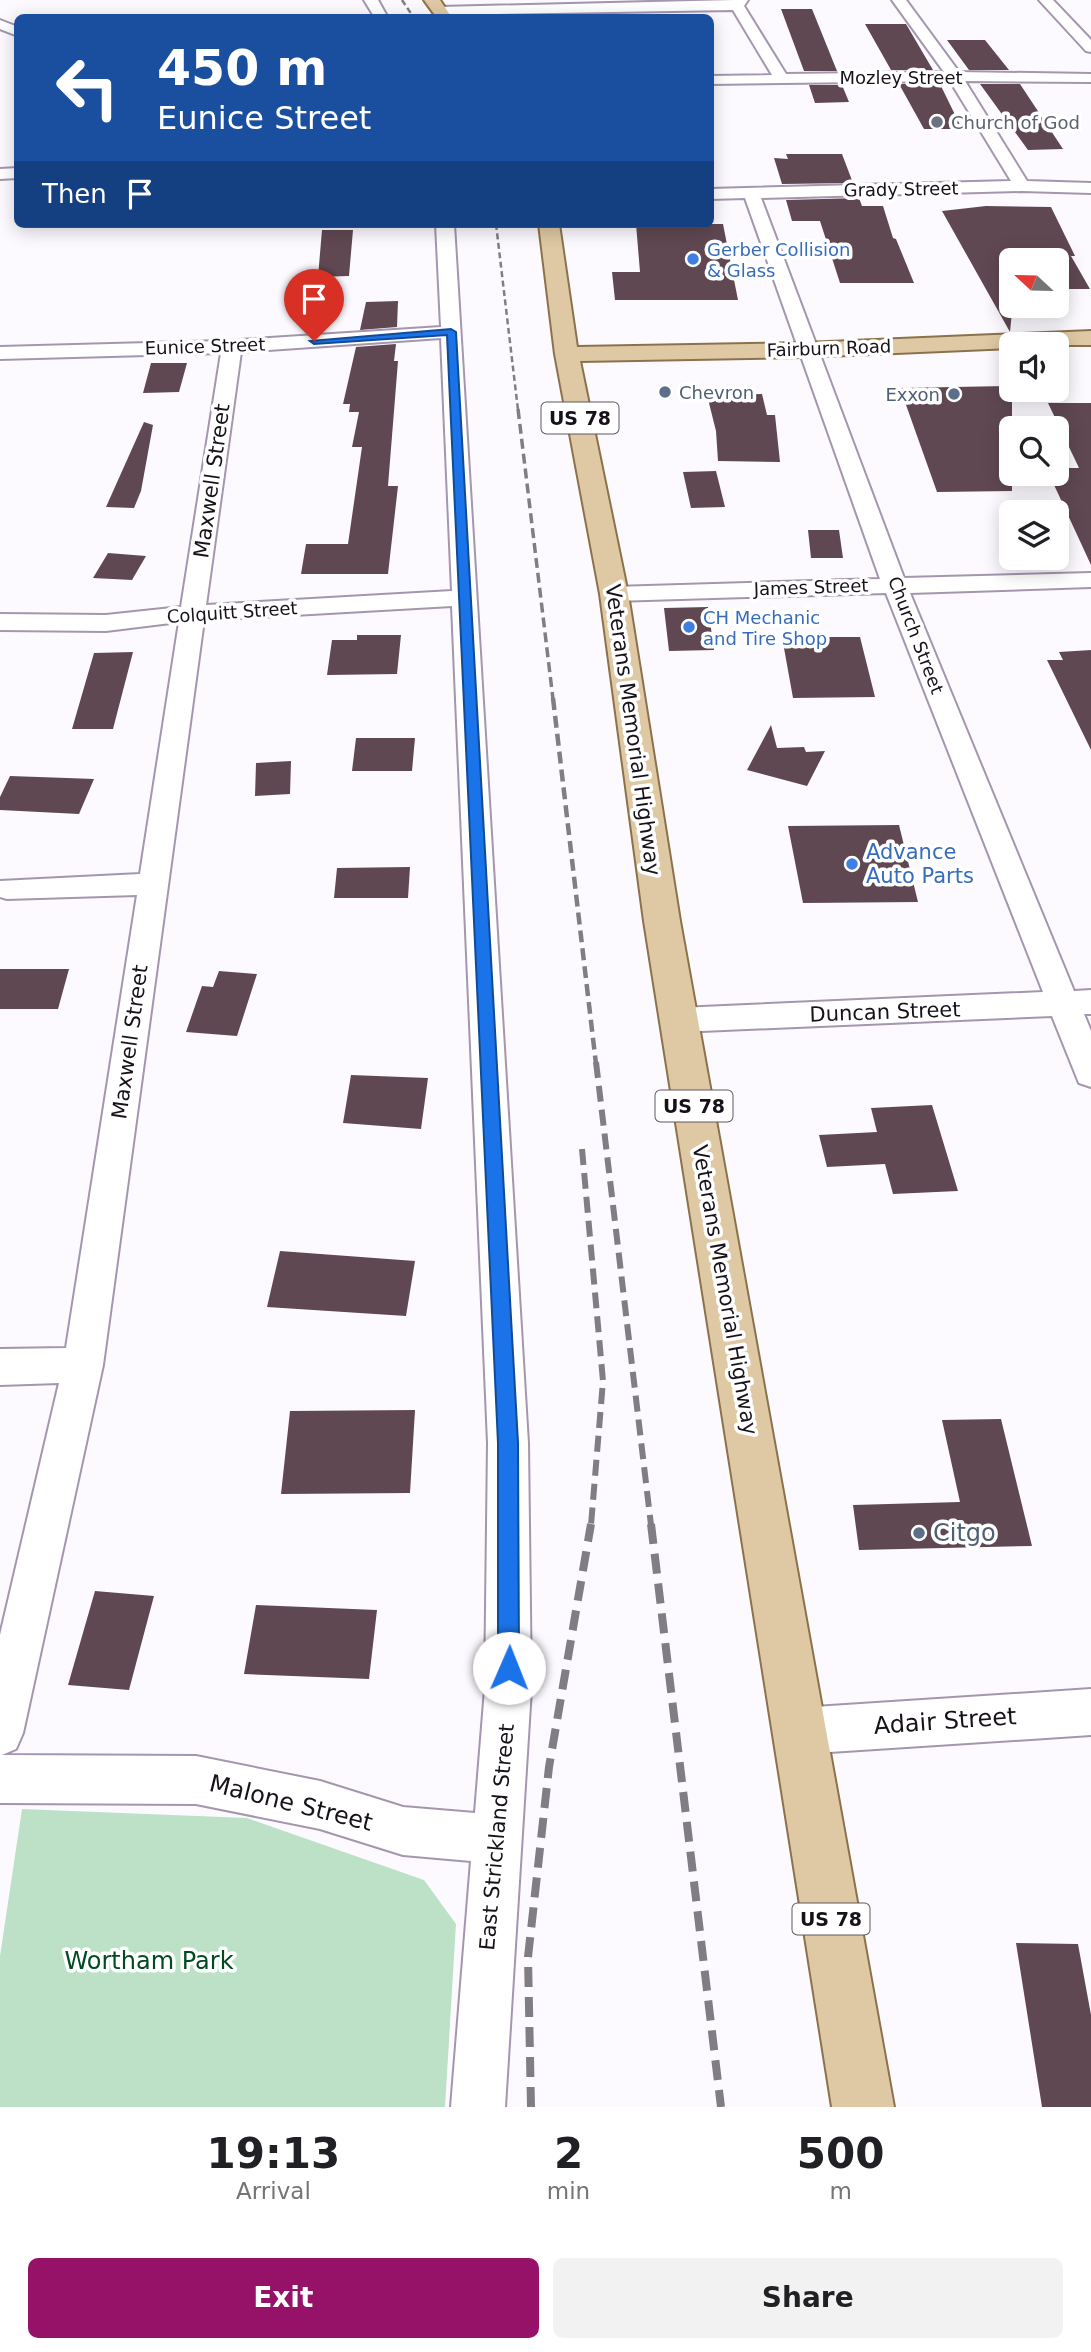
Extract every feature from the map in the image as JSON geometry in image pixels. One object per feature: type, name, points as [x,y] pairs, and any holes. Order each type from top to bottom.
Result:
[{"type":"main road","name":"Veterans Memorial Highway","points":[[550,228],[567,354],[614,594],[679,1020],[863,2107]]},
{"type":"main road","name":"Fairburn Road","points":[[567,354],[804,349],[1091,338]]},
{"type":"street","points":[[899,0],[956,77],[1022,186]]},
{"type":"street","points":[[1046,0],[1091,48]]},
{"type":"street","points":[[439,10],[739,3],[781,78]]},
{"type":"street","name":"Mozley Street","points":[[714,80],[1091,78]]},
{"type":"street","name":"Grady Street","points":[[714,194],[1022,186],[1090,189]]},
{"type":"street","name":"Church Street","points":[[751,192],[804,349],[1011,880],[1078,1003],[1091,1074]]},
{"type":"street","name":"East Strickland Street","points":[[445,228],[508,1443],[508,1689],[478,2107]]},
{"type":"street","name":"Eunice Street","points":[[0,353],[232,346],[451,332]]},
{"type":"street","name":"Maxwell Street","points":[[0,1733],[83,1365],[232,346]]},
{"type":"street","name":"James Street","points":[[614,594],[1091,580]]},
{"type":"street","name":"Colquitt Street","points":[[0,622],[106,623],[193,613],[464,598]]},
{"type":"street","points":[[7,889],[153,884]]},
{"type":"street","name":"Duncan Street","points":[[679,1020],[1078,1003]]},
{"type":"street","points":[[0,1367],[83,1365]]},
{"type":"street","name":"Adair Street","points":[[799,1731],[1091,1712]]},
{"type":"street","name":"Malone Street","points":[[0,1780],[196,1780],[308,1802],[403,1831],[497,1839]]},
{"type":"green space","name":"Wortham Park","points":[[22,1809],[247,1818],[424,1880],[456,1924],[445,2107],[0,2107],[0,1956]]},
{"type":"building","points":[[781,9],[812,9],[837,71],[804,71]]},
{"type":"building","points":[[865,24],[906,24],[933,70],[891,70]]},
{"type":"building","points":[[947,40],[985,40],[1009,70],[969,70]]},
{"type":"building","points":[[899,84],[940,84],[962,129],[924,129]]},
{"type":"building","points":[[980,84],[1020,84],[1063,149],[1028,150]]},
{"type":"building","points":[[809,85],[842,85],[849,102],[815,103]]},
{"type":"building","points":[[786,154],[842,154],[853,183],[782,184],[774,158],[788,159]]},
{"type":"building","points":[[859,198],[862,206],[883,206],[893,238],[896,239],[914,283],[840,283],[820,221],[792,221],[786,200]]},
{"type":"building","points":[[986,206],[1051,207],[1075,256],[1071,256],[1090,289],[1069,289],[1069,248],[999,248],[999,312],[942,211]]},
{"type":"building","name":"Gerber Collision & Glass","points":[[714,224],[723,224],[738,300],[615,300],[612,272],[640,272],[636,228],[714,228]]},
{"type":"building","points":[[322,230],[353,230],[349,276],[318,277]]},
{"type":"building","points":[[398,301],[397,327],[360,330],[366,302]]},
{"type":"building","points":[[1002,318],[1011,318],[1010,332]]},
{"type":"building","points":[[396,344],[394,361],[398,361],[388,486],[398,486],[388,574],[301,574],[306,544],[348,544],[362,447],[352,447],[359,412],[349,412],[350,404],[343,404],[356,347]]},
{"type":"building","points":[[151,363],[187,363],[179,392],[143,393]]},
{"type":"building","points":[[999,386],[999,402],[1012,402],[1012,416],[999,416],[999,486],[1012,486],[1012,491],[937,492],[900,388]]},
{"type":"building","points":[[762,394],[767,415],[775,415],[780,462],[718,461],[716,431],[707,395]]},
{"type":"building","points":[[1048,403],[1091,403],[1091,565],[1069,517],[1069,500],[1061,500],[1055,486],[1069,486],[1069,468],[1079,468],[1069,447],[1069,416],[1054,416]]},
{"type":"building","points":[[144,422],[153,425],[141,491],[134,508],[106,507]]},
{"type":"building","points":[[716,471],[725,507],[691,508],[683,472]]},
{"type":"building","points":[[808,530],[839,530],[843,558],[811,558]]},
{"type":"building","points":[[108,553],[146,556],[132,580],[93,578]]},
{"type":"building","points":[[708,607],[714,650],[669,651],[664,608]]},
{"type":"building","points":[[357,635],[401,635],[397,674],[327,675],[332,640],[357,640]]},
{"type":"building","points":[[782,637],[860,637],[875,697],[793,698]]},
{"type":"building","points":[[1091,650],[1091,750],[1047,660],[1063,660],[1059,652]]},
{"type":"building","points":[[133,652],[113,729],[72,729],[94,653]]},
{"type":"building","points":[[771,725],[777,748],[804,747],[806,752],[825,751],[807,786],[747,770]]},
{"type":"building","points":[[356,738],[415,738],[412,771],[352,771]]},
{"type":"building","points":[[291,761],[290,794],[255,796],[256,763]]},
{"type":"building","points":[[10,776],[94,779],[79,814],[0,810],[0,797]]},
{"type":"building","name":"Advance Auto Parts","points":[[899,825],[918,902],[803,903],[788,826]]},
{"type":"building","points":[[410,867],[408,898],[334,898],[337,868]]},
{"type":"building","points":[[0,969],[69,969],[58,1009],[0,1009]]},
{"type":"building","points":[[219,971],[257,974],[237,1036],[186,1032],[202,986],[213,987]]},
{"type":"building","points":[[351,1075],[428,1078],[421,1129],[343,1123]]},
{"type":"building","points":[[932,1105],[958,1191],[893,1194],[885,1164],[827,1167],[819,1135],[877,1132],[871,1108]]},
{"type":"building","points":[[280,1251],[415,1261],[406,1316],[267,1307]]},
{"type":"building","points":[[415,1410],[410,1493],[281,1494],[290,1411]]},
{"type":"building","points":[[1001,1419],[1032,1546],[859,1550],[853,1505],[960,1502],[942,1420]]},
{"type":"building","points":[[95,1591],[154,1596],[129,1690],[68,1685]]},
{"type":"building","points":[[256,1605],[377,1610],[369,1679],[244,1674]]},
{"type":"building","points":[[1016,1943],[1078,1944],[1091,2015],[1091,2107],[1042,2107]]},
{"type":"railway","points":[[402,0],[411,14]]},
{"type":"railway","points":[[496,228],[518,410]]},
{"type":"railway","points":[[518,409],[553,699]]},
{"type":"railway","points":[[553,698],[596,1064]]},
{"type":"railway","points":[[596,1062],[651,1525]]},
{"type":"railway","points":[[582,1149],[603,1381],[591,1525]]},
{"type":"railway","points":[[531,2107],[528,1957],[549,1767],[591,1524]]},
{"type":"railway","points":[[651,1524],[721,2107]]},
{"type":"place","name":"Church of God","points":[[937,122]]},
{"type":"place","name":"Gerber Collision & Glass","points":[[693,259]]},
{"type":"place","name":"Chevron","points":[[665,392]]},
{"type":"place","name":"Exxon","points":[[954,394]]},
{"type":"place","name":"CH Mechanic and Tire Shop","points":[[689,627]]},
{"type":"place","name":"Advance Auto Parts","points":[[852,864]]},
{"type":"place","name":"Citgo","points":[[919,1533]]},
{"type":"route","points":[[314,341],[451,332],[508,1443],[509,1668]]}]
